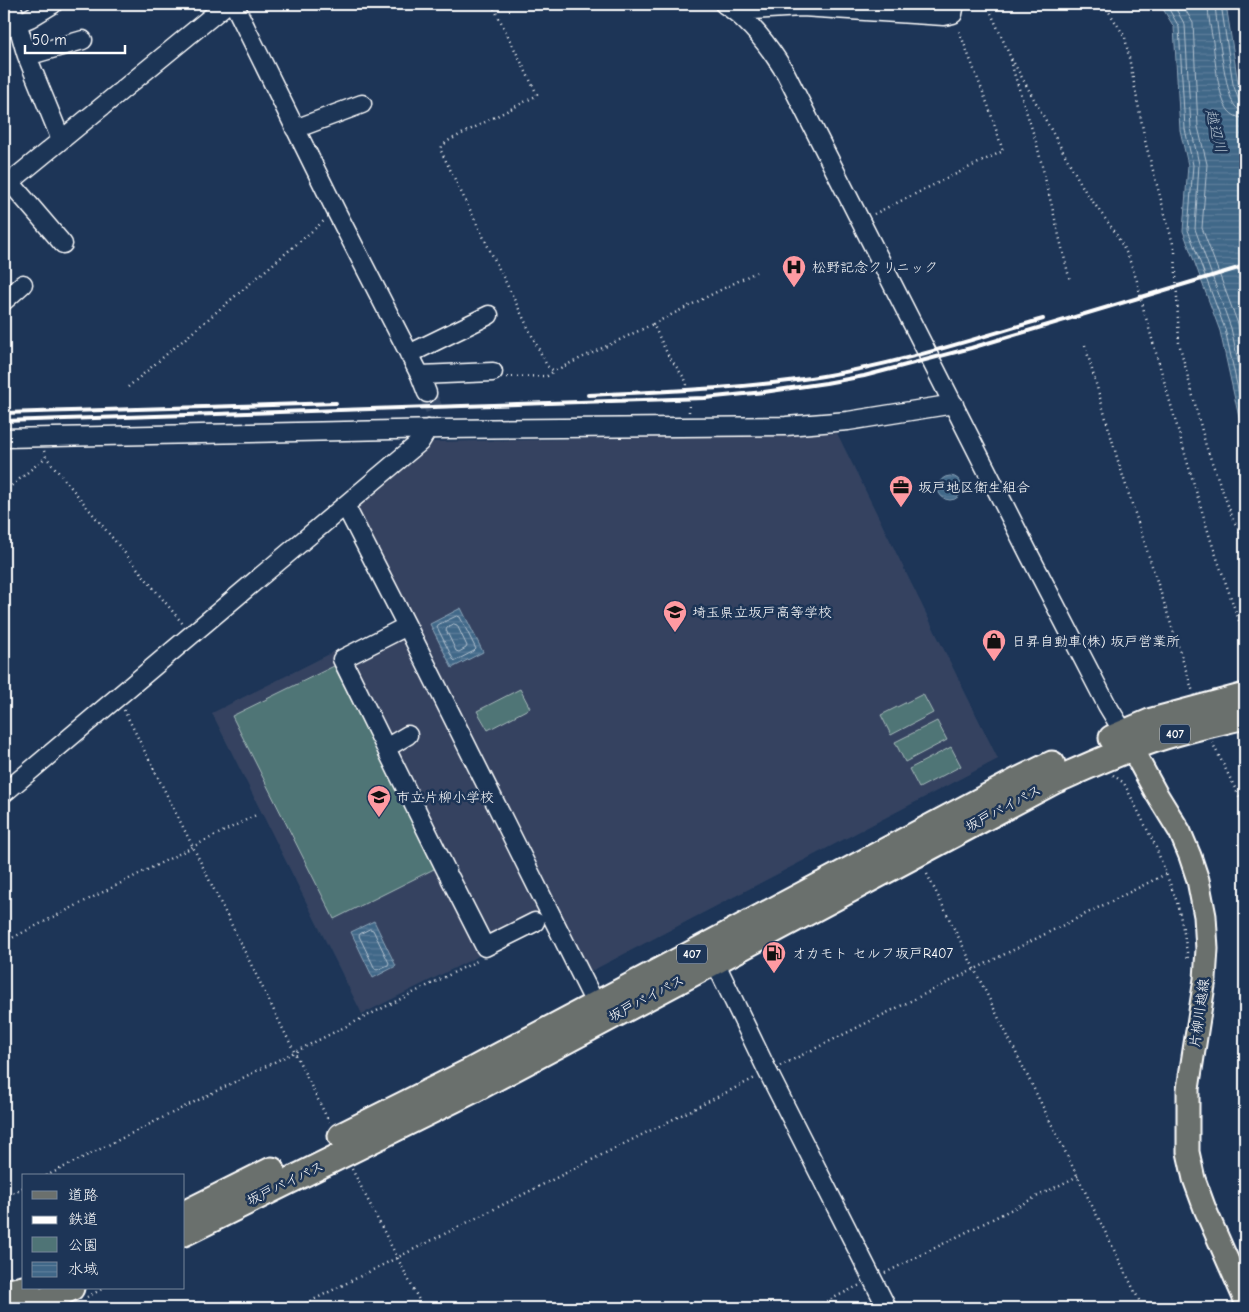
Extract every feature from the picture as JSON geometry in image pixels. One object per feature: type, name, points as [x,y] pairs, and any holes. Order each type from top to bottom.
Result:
[{"type":"highway","name":"407","points":[[1208,716],[1245,696]]},
{"type":"highway","name":"407","points":[[1208,716],[1245,716]]},
{"type":"highway","name":"坂戸バイパス","points":[[185,1214],[475,1089],[1054,781],[1100,760],[1128,741],[1152,721],[1208,716]]},
{"type":"highway","name":"坂戸バイパス","points":[[185,1232],[341,1146],[458,1077],[1027,776],[1044,768],[1128,741]]},
{"type":"highway","points":[[4,1293],[22,1289]]},
{"type":"highway","points":[[29,1308],[67,1290]]},
{"type":"main road","name":"片柳川越線","points":[[1128,741],[1180,832],[1198,880],[1206,916],[1207,949],[1205,979],[1188,1089],[1188,1152],[1194,1179],[1205,1209],[1245,1300]]},
{"type":"street","points":[[10,4],[16,17],[10,26]]},
{"type":"street","points":[[10,26],[30,18],[52,4]]},
{"type":"street","points":[[63,244],[8,179],[61,140],[227,4]]},
{"type":"street","points":[[234,4],[427,393]]},
{"type":"street","points":[[731,8],[802,7],[951,11]]},
{"type":"street","points":[[731,8],[769,46],[785,72],[1106,705],[1128,741]]},
{"type":"street","points":[[10,26],[27,56],[61,140]]},
{"type":"street","points":[[27,56],[82,40]]},
{"type":"street","points":[[295,129],[362,104]]},
{"type":"street","points":[[5,296],[23,284]]},
{"type":"street","points":[[409,354],[489,315]]},
{"type":"street","points":[[420,376],[493,372]]},
{"type":"street","points":[[4,438],[435,424],[786,426],[848,421],[954,404]]},
{"type":"street","points":[[4,794],[420,442],[435,424]]},
{"type":"street","points":[[345,505],[596,1005]]},
{"type":"street","points":[[407,626],[342,659],[485,948],[535,922]]},
{"type":"street","points":[[386,748],[408,735]]},
{"type":"street","points":[[715,962],[768,1072],[887,1308]]},
{"type":"path","points":[[492,4],[537,94],[448,141],[442,146],[441,151],[547,366],[554,371]]},
{"type":"path","points":[[987,4],[1010,56],[1085,191],[1114,232],[1128,256],[1137,281],[1144,312],[1208,533],[1245,638]]},
{"type":"path","points":[[1104,4],[1125,37],[1146,145],[1175,251],[1179,343],[1206,446],[1245,544]]},
{"type":"path","points":[[861,220],[1003,151],[990,108],[951,11]]},
{"type":"path","points":[[1010,56],[1037,145],[1070,281]]},
{"type":"path","points":[[128,387],[336,212]]},
{"type":"path","points":[[493,372],[503,378],[546,376],[756,272]]},
{"type":"path","points":[[653,324],[668,355],[685,379],[687,385]]},
{"type":"path","points":[[1085,345],[1118,461],[1208,716],[1245,808]]},
{"type":"path","points":[[39,437],[46,457],[192,634]]},
{"type":"path","points":[[4,492],[46,457]]},
{"type":"path","points":[[118,697],[423,1308]]},
{"type":"path","points":[[1107,772],[1124,783],[1155,845],[1179,910],[1188,966]]},
{"type":"path","points":[[4,942],[256,815]]},
{"type":"path","points":[[927,874],[1143,1308]]},
{"type":"path","points":[[297,1308],[1166,874]]},
{"type":"path","points":[[50,1174],[485,957]]},
{"type":"path","points":[[813,1308],[1078,1176]]},
{"type":"path","points":[[4,1197],[22,1188]]},
{"type":"shaded area","name":"埼玉県立坂戸高等学校","points":[[837,433],[998,759],[582,976],[353,508],[431,442]]},
{"type":"shaded area","name":"市立片柳小学校","points":[[395,621],[545,923],[362,1014],[212,713]]},
{"type":"green space","points":[[334,666],[436,868],[334,919],[232,716]]},
{"type":"green space","points":[[520,689],[530,708],[488,730],[477,711]]},
{"type":"green space","points":[[923,694],[933,713],[891,735],[881,715]]},
{"type":"green space","points":[[937,721],[947,740],[905,762],[895,742]]},
{"type":"green space","points":[[951,747],[961,766],[919,788],[909,769]]},
{"type":"water","name":"越辺川","points":[[1160,4],[1226,4],[1238,83],[1245,106],[1245,445],[1220,331],[1183,231],[1188,165],[1180,130],[1174,27]]},
{"type":"water","points":[[950,476],[955,477],[961,483],[961,493],[955,499],[950,500],[945,499],[939,493],[938,488],[939,483],[945,477]]},
{"type":"water","points":[[461,608],[483,652],[452,668],[430,624]]},
{"type":"water","points":[[374,921],[396,966],[373,978],[351,932]]},
{"type":"tunnel","points":[[427,393],[436,414]]},
{"type":"railway","points":[[4,421],[705,398],[764,392],[864,376],[971,348],[1245,266]]},
{"type":"railway","points":[[588,395],[735,387],[823,376],[906,358],[1043,319]]},
{"type":"railway","points":[[4,413],[336,403]]},
{"type":"place","name":"松野記念クリニック","points":[[794,288]]},
{"type":"place","name":"坂戸地区衛生組合","points":[[901,508]]},
{"type":"place","name":"埼玉県立坂戸高等学校","points":[[675,633]]},
{"type":"place","name":"日昇自動車(株) 坂戸営業所","points":[[994,662]]},
{"type":"place","name":"市立片柳小学校","points":[[379,818]]},
{"type":"place","name":"オカモト セルフ坂戸R407","points":[[774,974]]}]
